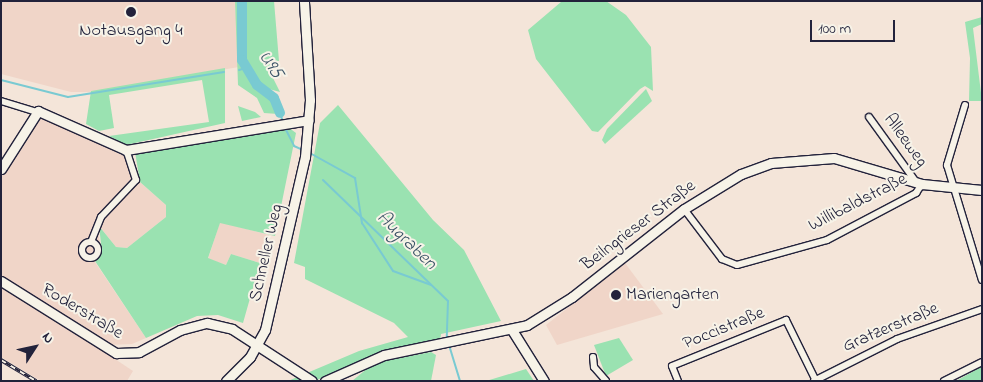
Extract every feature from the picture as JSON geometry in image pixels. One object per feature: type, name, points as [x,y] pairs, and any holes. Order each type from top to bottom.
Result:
[{"type":"main road","name":"Schneller Weg","points":[[226,381],[258,345],[306,157],[310,109],[304,1]]},
{"type":"main road","points":[[1,169],[36,112],[73,123],[126,150],[282,121],[309,120]]},
{"type":"main road","name":"Beilngrieser Straße","points":[[325,381],[371,359],[512,330],[560,306],[684,209],[741,174],[792,159],[854,161],[919,183],[956,190],[982,190]]},
{"type":"main road","name":"Roderstraße","points":[[1,281],[122,355],[198,324],[232,329],[258,345]]},
{"type":"main road","points":[[512,330],[544,381]]},
{"type":"main road","points":[[258,345],[312,381]]},
{"type":"street","points":[[1,101],[36,112]]},
{"type":"street","points":[[966,106],[948,152],[947,165],[982,280]]},
{"type":"street","name":"Alleeweg","points":[[869,117],[919,183]]},
{"type":"street","points":[[91,242],[101,218],[136,180],[126,150]]},
{"type":"street","name":"Willibaldstraße","points":[[684,209],[722,259],[737,264],[826,240],[916,193],[919,183]]},
{"type":"street","name":"Gratzerstraße","points":[[815,380],[897,339],[982,309]]},
{"type":"street","name":"Poccistraße","points":[[678,381],[672,366],[786,320],[815,380]]},
{"type":"street","points":[[593,357],[594,367],[606,381]]},
{"type":"street","points":[[944,381],[982,362]]},
{"type":"shaded area","points":[[1,1],[235,1],[239,67],[89,92],[71,92],[1,74]]},
{"type":"shaded area","points":[[40,116],[124,156],[132,175],[166,205],[166,217],[127,248],[116,247],[100,227],[98,233],[102,252],[95,262],[146,338],[132,344],[106,345],[103,351],[133,371],[127,381],[41,381],[1,357],[1,175]]},
{"type":"shaded area","points":[[220,222],[269,235],[260,263],[231,254],[226,265],[208,259]]},
{"type":"shaded area","name":"Mariengarten","points":[[625,263],[663,314],[557,345],[546,325]]},
{"type":"green space","points":[[235,1],[274,1],[279,61],[274,61],[271,74],[280,92],[258,86],[273,100],[278,114],[264,113],[257,98],[238,85]]},
{"type":"green space","points":[[606,1],[626,15],[651,47],[653,91],[645,86],[640,89],[598,132],[592,131],[536,59],[528,30],[561,2]]},
{"type":"green space","points":[[982,17],[982,24],[973,28],[982,101],[969,101],[970,58],[965,22]]},
{"type":"green space","points":[[225,68],[225,123],[126,145],[109,136],[209,122],[202,80],[109,95],[114,128],[99,131],[86,124],[91,91]]},
{"type":"green space","points":[[646,89],[652,101],[605,144],[602,140],[607,129]]},
{"type":"green space","points":[[338,105],[433,220],[464,250],[501,321],[441,334],[440,342],[375,354],[315,381],[288,381],[359,351],[408,337],[394,323],[305,279],[305,267],[294,263],[320,123]]},
{"type":"green space","points":[[238,106],[255,112],[261,117],[242,121]]},
{"type":"green space","points":[[288,127],[296,133],[275,236],[220,223],[208,258],[226,265],[231,254],[260,263],[243,323],[218,315],[197,316],[146,338],[95,261],[102,252],[99,226],[116,247],[127,248],[166,217],[166,205],[140,182],[135,152]]},
{"type":"green space","points":[[619,338],[633,360],[606,376],[594,345]]},
{"type":"green space","points":[[431,352],[436,355],[431,381],[352,381],[374,363]]},
{"type":"green space","points":[[981,367],[982,381],[956,381]]},
{"type":"green space","points":[[526,369],[534,381],[486,381]]},
{"type":"waterway","name":"Augraben","points":[[242,1],[242,60],[257,85],[274,98],[283,121]]},
{"type":"waterway","name":"Augraben","points":[[242,1],[242,60],[257,85],[274,98],[280,113]]},
{"type":"waterway","points":[[239,70],[246,68]]},
{"type":"waterway","points":[[1,80],[68,97],[224,72]]},
{"type":"waterway","name":"Augraben","points":[[284,126],[294,146],[303,150]]},
{"type":"waterway","name":"Augraben","points":[[308,152],[355,178],[362,223],[393,271],[431,285]]},
{"type":"waterway","name":"Augraben","points":[[323,180],[448,301],[447,338]]},
{"type":"waterway","name":"Augraben","points":[[449,345],[460,381]]},
{"type":"railway","points":[[1,360],[36,381]]},
{"type":"place","name":"Notausgang 4","points":[[131,12]]},
{"type":"place","name":"Mariengarten","points":[[616,295]]},
{"type":"water label","name":"U95","points":[[270,65]]}]
